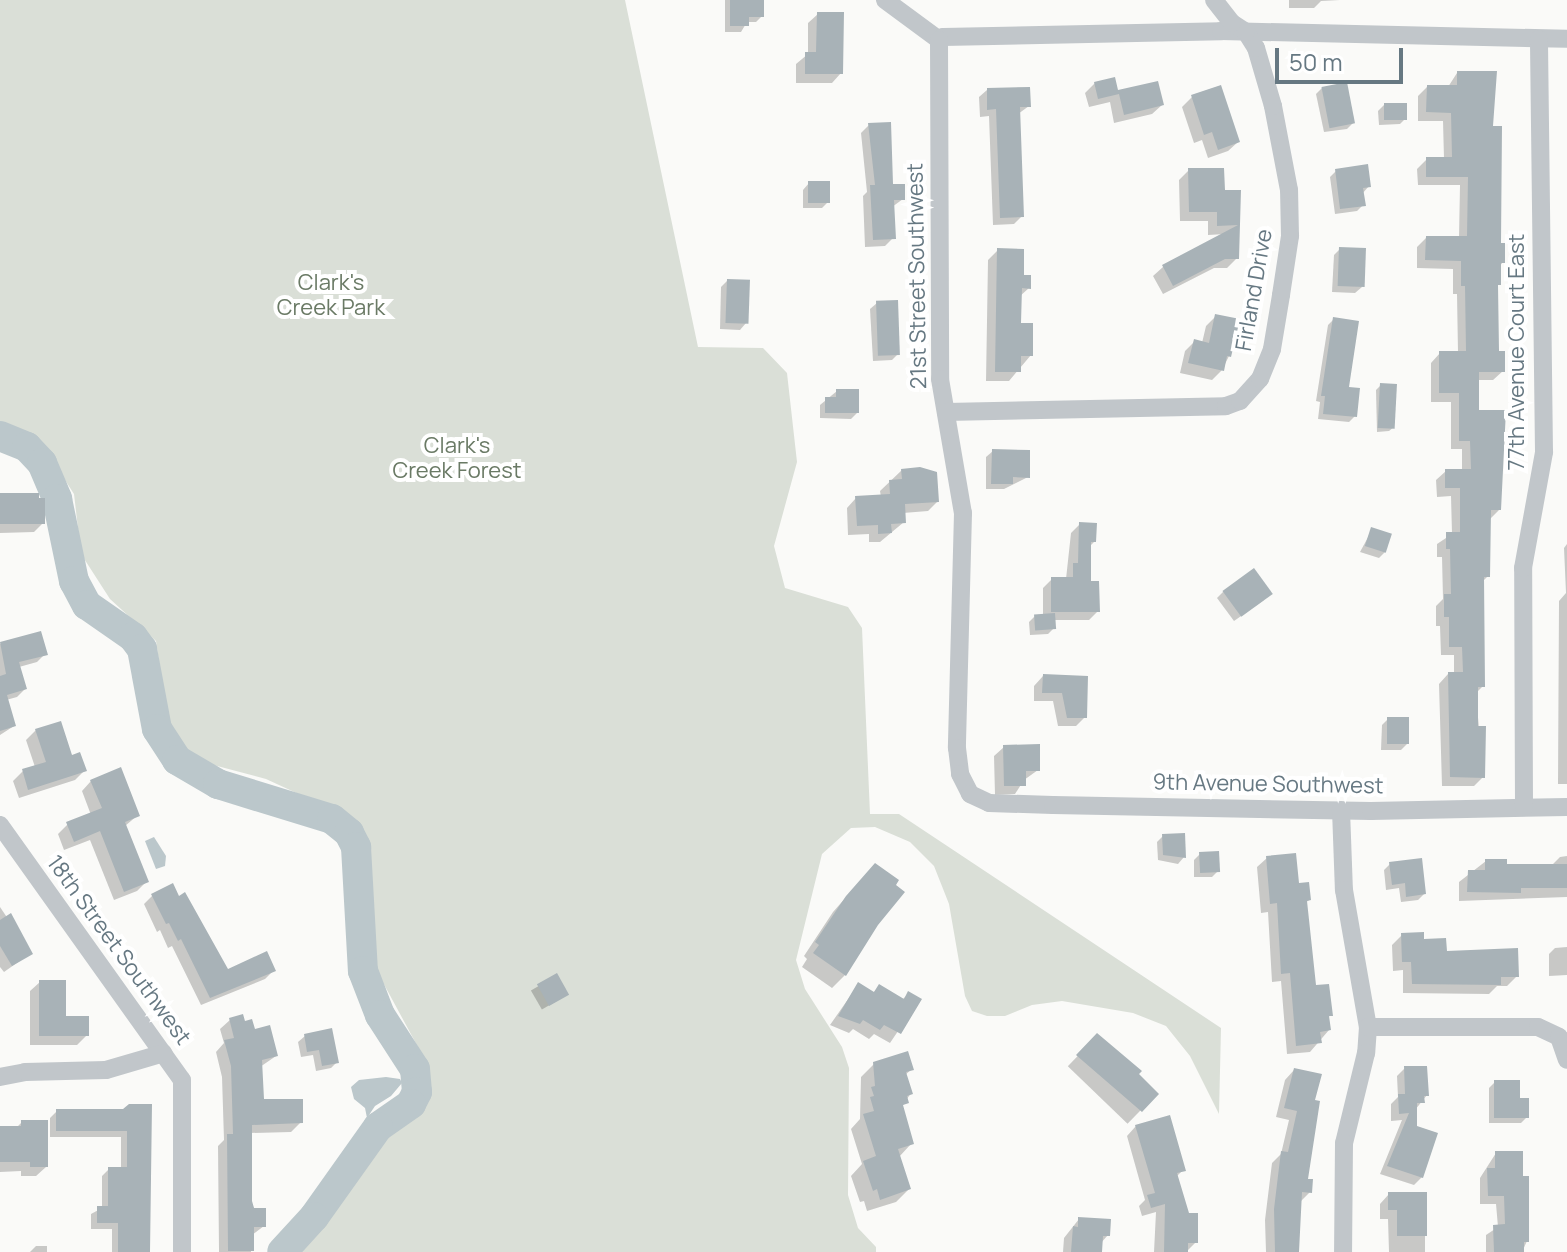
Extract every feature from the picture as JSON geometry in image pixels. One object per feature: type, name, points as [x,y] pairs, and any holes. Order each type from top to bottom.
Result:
[{"type":"street","points":[[885,0],[939,40],[943,37],[1246,32],[1567,39]]},
{"type":"street","name":"Firland Drive","points":[[946,412],[1226,406],[1251,390],[1272,349],[1291,215],[1286,163],[1256,48],[1246,32],[1232,23],[1214,0]]},
{"type":"street","name":"77th Avenue Court East","points":[[1524,807],[1523,568],[1544,452],[1539,39]]},
{"type":"street","name":"21st Street Southwest","points":[[939,40],[938,333],[940,379],[964,528],[957,748],[960,774],[970,794]]},
{"type":"street","name":"9th Avenue Southwest","points":[[970,794],[981,801],[1010,804],[1341,810],[1567,807]]},
{"type":"street","points":[[1341,810],[1344,890],[1368,1027],[1366,1053],[1344,1143],[1343,1252]]},
{"type":"street","name":"18th Street Southwest","points":[[0,825],[182,1080],[182,1252]]},
{"type":"street","points":[[1368,1027],[1522,1025],[1549,1030],[1565,1051]]},
{"type":"street","points":[[0,1077],[25,1072],[106,1070],[164,1053]]},
{"type":"green space","name":"Clark's Creek Forest","points":[[0,0],[625,0],[698,347],[763,348],[787,373],[797,462],[774,546],[785,588],[848,607],[862,628],[870,814],[899,814],[1221,1028],[1219,1114],[1190,1056],[1166,1026],[1133,1013],[1062,1001],[1032,1005],[1005,1016],[987,1016],[972,1011],[965,996],[949,904],[934,866],[910,842],[875,827],[851,828],[822,854],[796,960],[805,989],[842,1047],[849,1068],[848,1195],[858,1228],[876,1247],[876,1252],[291,1252],[322,1219],[380,1134],[425,1101],[429,1076],[419,1049],[373,964],[367,855],[358,832],[341,814],[329,808],[266,779],[202,762],[186,752],[173,734],[166,711],[156,641],[110,599],[81,554],[74,494],[54,463],[39,450],[0,451]]},
{"type":"shaded area","points":[[154,837],[166,856],[165,866],[156,869],[145,841]]},
{"type":"shaded area","points":[[400,1079],[402,1083],[391,1096],[375,1106],[367,1118],[365,1108],[354,1099],[351,1087],[359,1080]]},
{"type":"building","points":[[730,0],[764,0],[764,17],[749,17],[749,26],[730,26]]},
{"type":"building","points":[[817,12],[844,12],[843,74],[805,74],[805,52],[816,52]]},
{"type":"building","points":[[1457,71],[1497,71],[1493,126],[1502,126],[1501,243],[1505,243],[1505,263],[1501,263],[1501,285],[1498,285],[1499,351],[1505,351],[1505,372],[1479,372],[1479,410],[1506,410],[1501,510],[1491,510],[1490,577],[1484,577],[1485,687],[1478,687],[1478,726],[1486,726],[1485,778],[1450,777],[1448,672],[1463,672],[1462,647],[1449,647],[1449,617],[1444,617],[1444,594],[1451,594],[1450,549],[1446,549],[1446,532],[1460,532],[1460,488],[1445,488],[1445,469],[1471,469],[1470,441],[1459,441],[1459,393],[1439,393],[1439,351],[1466,351],[1465,286],[1461,286],[1461,261],[1425,260],[1426,236],[1467,236],[1468,177],[1426,177],[1426,157],[1452,157],[1451,113],[1426,112],[1427,85],[1457,85]]},
{"type":"building","points":[[1115,77],[1118,90],[1158,81],[1164,105],[1124,115],[1119,94],[1098,99],[1094,82]]},
{"type":"building","points":[[1347,82],[1355,123],[1329,128],[1321,87]]},
{"type":"building","points":[[1221,85],[1240,142],[1218,150],[1212,132],[1204,135],[1191,95]]},
{"type":"building","points":[[1030,87],[1031,107],[1020,107],[1024,217],[1000,218],[996,109],[987,110],[987,88]]},
{"type":"building","points":[[1384,103],[1407,103],[1407,120],[1384,120]]},
{"type":"building","points":[[891,122],[893,184],[905,184],[905,200],[894,200],[896,239],[873,240],[870,185],[875,185],[868,123]]},
{"type":"building","points":[[1368,164],[1371,187],[1363,188],[1366,206],[1340,209],[1335,169]]},
{"type":"building","points":[[1188,168],[1224,168],[1225,190],[1241,190],[1239,259],[1225,259],[1173,286],[1162,265],[1238,225],[1217,226],[1217,212],[1189,212]]},
{"type":"building","points":[[808,181],[830,181],[830,203],[808,203]]},
{"type":"building","points":[[1339,247],[1366,248],[1365,287],[1338,286]]},
{"type":"building","points":[[997,248],[1024,249],[1024,275],[1031,275],[1031,289],[1022,288],[1021,323],[1033,323],[1033,356],[1021,356],[1021,372],[995,372]]},
{"type":"building","points":[[727,279],[750,280],[748,324],[725,323]]},
{"type":"building","points":[[898,300],[900,355],[878,356],[876,301]]},
{"type":"building","points":[[1215,314],[1240,319],[1231,357],[1227,356],[1224,371],[1188,363],[1194,339],[1209,343]]},
{"type":"building","points":[[1333,317],[1359,321],[1349,387],[1360,388],[1357,417],[1323,414],[1325,396],[1321,396]]},
{"type":"building","points":[[1380,383],[1397,384],[1395,429],[1378,428]]},
{"type":"building","points":[[836,389],[859,389],[859,413],[825,413],[825,397],[836,397]]},
{"type":"building","points":[[992,449],[1030,450],[1030,478],[1013,477],[1013,484],[991,484]]},
{"type":"building","points":[[920,467],[937,472],[939,502],[905,504],[906,523],[891,524],[892,533],[878,534],[878,525],[857,526],[855,496],[890,494],[889,480],[902,479],[901,469]]},
{"type":"building","points":[[0,493],[39,493],[39,498],[45,498],[45,524],[0,524]]},
{"type":"building","points":[[1079,522],[1097,523],[1096,542],[1091,542],[1091,581],[1099,581],[1100,612],[1051,612],[1051,577],[1073,577],[1073,563],[1078,563]]},
{"type":"building","points":[[1371,527],[1392,534],[1386,553],[1365,546]]},
{"type":"building","points":[[1254,568],[1273,594],[1241,617],[1222,591]]},
{"type":"building","points":[[1055,613],[1056,629],[1035,630],[1034,614]]},
{"type":"building","points":[[41,631],[48,655],[19,662],[27,689],[7,695],[16,726],[0,731],[0,676],[6,674],[0,642]]},
{"type":"building","points":[[1043,674],[1088,676],[1087,718],[1067,718],[1062,693],[1042,693]]},
{"type":"building","points":[[1387,717],[1409,717],[1409,744],[1387,744]]},
{"type":"building","points":[[61,721],[72,755],[80,752],[87,771],[28,790],[22,769],[46,762],[35,729]]},
{"type":"building","points":[[1040,744],[1040,771],[1026,771],[1026,786],[1004,786],[1003,745]]},
{"type":"building","points":[[121,767],[140,816],[125,822],[149,882],[124,892],[100,831],[74,842],[66,822],[102,808],[90,780]]},
{"type":"building","points":[[1185,833],[1186,858],[1163,855],[1162,834]]},
{"type":"building","points":[[1219,851],[1220,872],[1200,873],[1199,852]]},
{"type":"building","points":[[1296,853],[1299,883],[1309,882],[1311,900],[1307,901],[1316,985],[1329,984],[1333,1016],[1329,1016],[1331,1030],[1320,1032],[1322,1043],[1296,1046],[1290,973],[1281,974],[1277,903],[1270,904],[1266,856]]},
{"type":"building","points":[[1422,858],[1426,894],[1406,897],[1405,883],[1392,885],[1389,862]]},
{"type":"building","points":[[1485,859],[1507,859],[1507,864],[1567,864],[1567,888],[1521,888],[1521,893],[1467,892],[1468,870],[1485,870]]},
{"type":"building","points":[[875,863],[899,880],[896,885],[905,892],[878,925],[846,976],[813,953],[819,945],[815,942],[846,896]]},
{"type":"building","points":[[173,883],[179,896],[185,892],[228,969],[267,951],[276,971],[210,998],[181,939],[178,941],[169,923],[166,924],[151,894]]},
{"type":"building","points":[[11,913],[33,954],[12,966],[0,946],[0,920]]},
{"type":"building","points":[[1424,932],[1424,939],[1446,938],[1447,951],[1518,948],[1519,977],[1501,977],[1501,985],[1412,984],[1411,962],[1402,962],[1401,933]]},
{"type":"building","points":[[557,973],[569,995],[549,1006],[537,984]]},
{"type":"building","points":[[39,980],[66,980],[66,1016],[89,1016],[89,1036],[39,1036]]},
{"type":"building","points":[[858,982],[874,992],[879,984],[904,999],[908,991],[922,999],[901,1034],[884,1025],[880,1030],[863,1020],[860,1024],[838,1016]]},
{"type":"building","points":[[243,1014],[245,1021],[252,1019],[255,1029],[270,1025],[278,1056],[262,1060],[264,1099],[303,1099],[303,1123],[252,1125],[252,1201],[254,1208],[266,1208],[266,1227],[254,1227],[254,1251],[228,1251],[227,1134],[233,1134],[231,1066],[224,1040],[234,1038],[229,1018]]},
{"type":"building","points":[[332,1028],[339,1063],[322,1066],[319,1050],[307,1052],[304,1034]]},
{"type":"building","points":[[1097,1033],[1142,1071],[1139,1074],[1159,1094],[1142,1112],[1076,1055]]},
{"type":"building","points":[[908,1051],[914,1070],[906,1072],[913,1094],[907,1096],[909,1103],[903,1105],[914,1144],[898,1149],[911,1189],[880,1200],[877,1189],[873,1191],[863,1161],[876,1156],[863,1114],[874,1111],[870,1097],[874,1096],[871,1087],[875,1086],[873,1062]]},
{"type":"building","points":[[1404,1066],[1427,1066],[1429,1096],[1424,1096],[1425,1103],[1417,1103],[1417,1126],[1438,1133],[1423,1178],[1387,1166],[1409,1113],[1399,1114],[1398,1094],[1405,1094]]},
{"type":"building","points":[[1294,1068],[1322,1074],[1315,1100],[1320,1101],[1308,1179],[1313,1179],[1312,1193],[1302,1192],[1299,1252],[1275,1252],[1274,1209],[1281,1151],[1288,1152],[1297,1111],[1284,1108]]},
{"type":"building","points":[[1494,1080],[1520,1080],[1520,1098],[1529,1098],[1529,1118],[1494,1118]]},
{"type":"building","points":[[129,1104],[152,1104],[150,1252],[118,1252],[118,1223],[97,1223],[97,1206],[108,1206],[108,1167],[127,1167],[127,1131],[56,1131],[56,1109],[123,1109]]},
{"type":"building","points":[[1170,1115],[1186,1171],[1177,1173],[1189,1213],[1198,1213],[1198,1243],[1188,1243],[1188,1252],[1164,1252],[1165,1204],[1151,1208],[1147,1195],[1155,1193],[1135,1125]]},
{"type":"building","points":[[21,1120],[48,1120],[48,1167],[30,1167],[30,1162],[0,1162],[0,1126],[21,1126]]},
{"type":"building","points":[[1495,1151],[1523,1151],[1523,1176],[1529,1176],[1529,1242],[1524,1242],[1524,1252],[1494,1252],[1493,1225],[1505,1224],[1504,1196],[1488,1196],[1487,1168],[1495,1168]]},
{"type":"building","points":[[1388,1192],[1427,1192],[1427,1236],[1397,1236],[1397,1210],[1388,1210]]},
{"type":"building","points":[[1078,1217],[1111,1219],[1110,1236],[1103,1236],[1102,1252],[1071,1252],[1073,1226],[1078,1227]]},
{"type":"waterway","points":[[0,436],[27,447],[42,463],[57,499],[74,581],[87,605],[133,637],[142,649],[157,729],[177,760],[218,784],[332,819],[349,833],[356,847],[363,971],[380,1015],[415,1069],[417,1092],[411,1104],[378,1127],[314,1217],[282,1252]]},
{"type":"park label","name":"Clark's Creek Park","points":[[331,294]]}]
